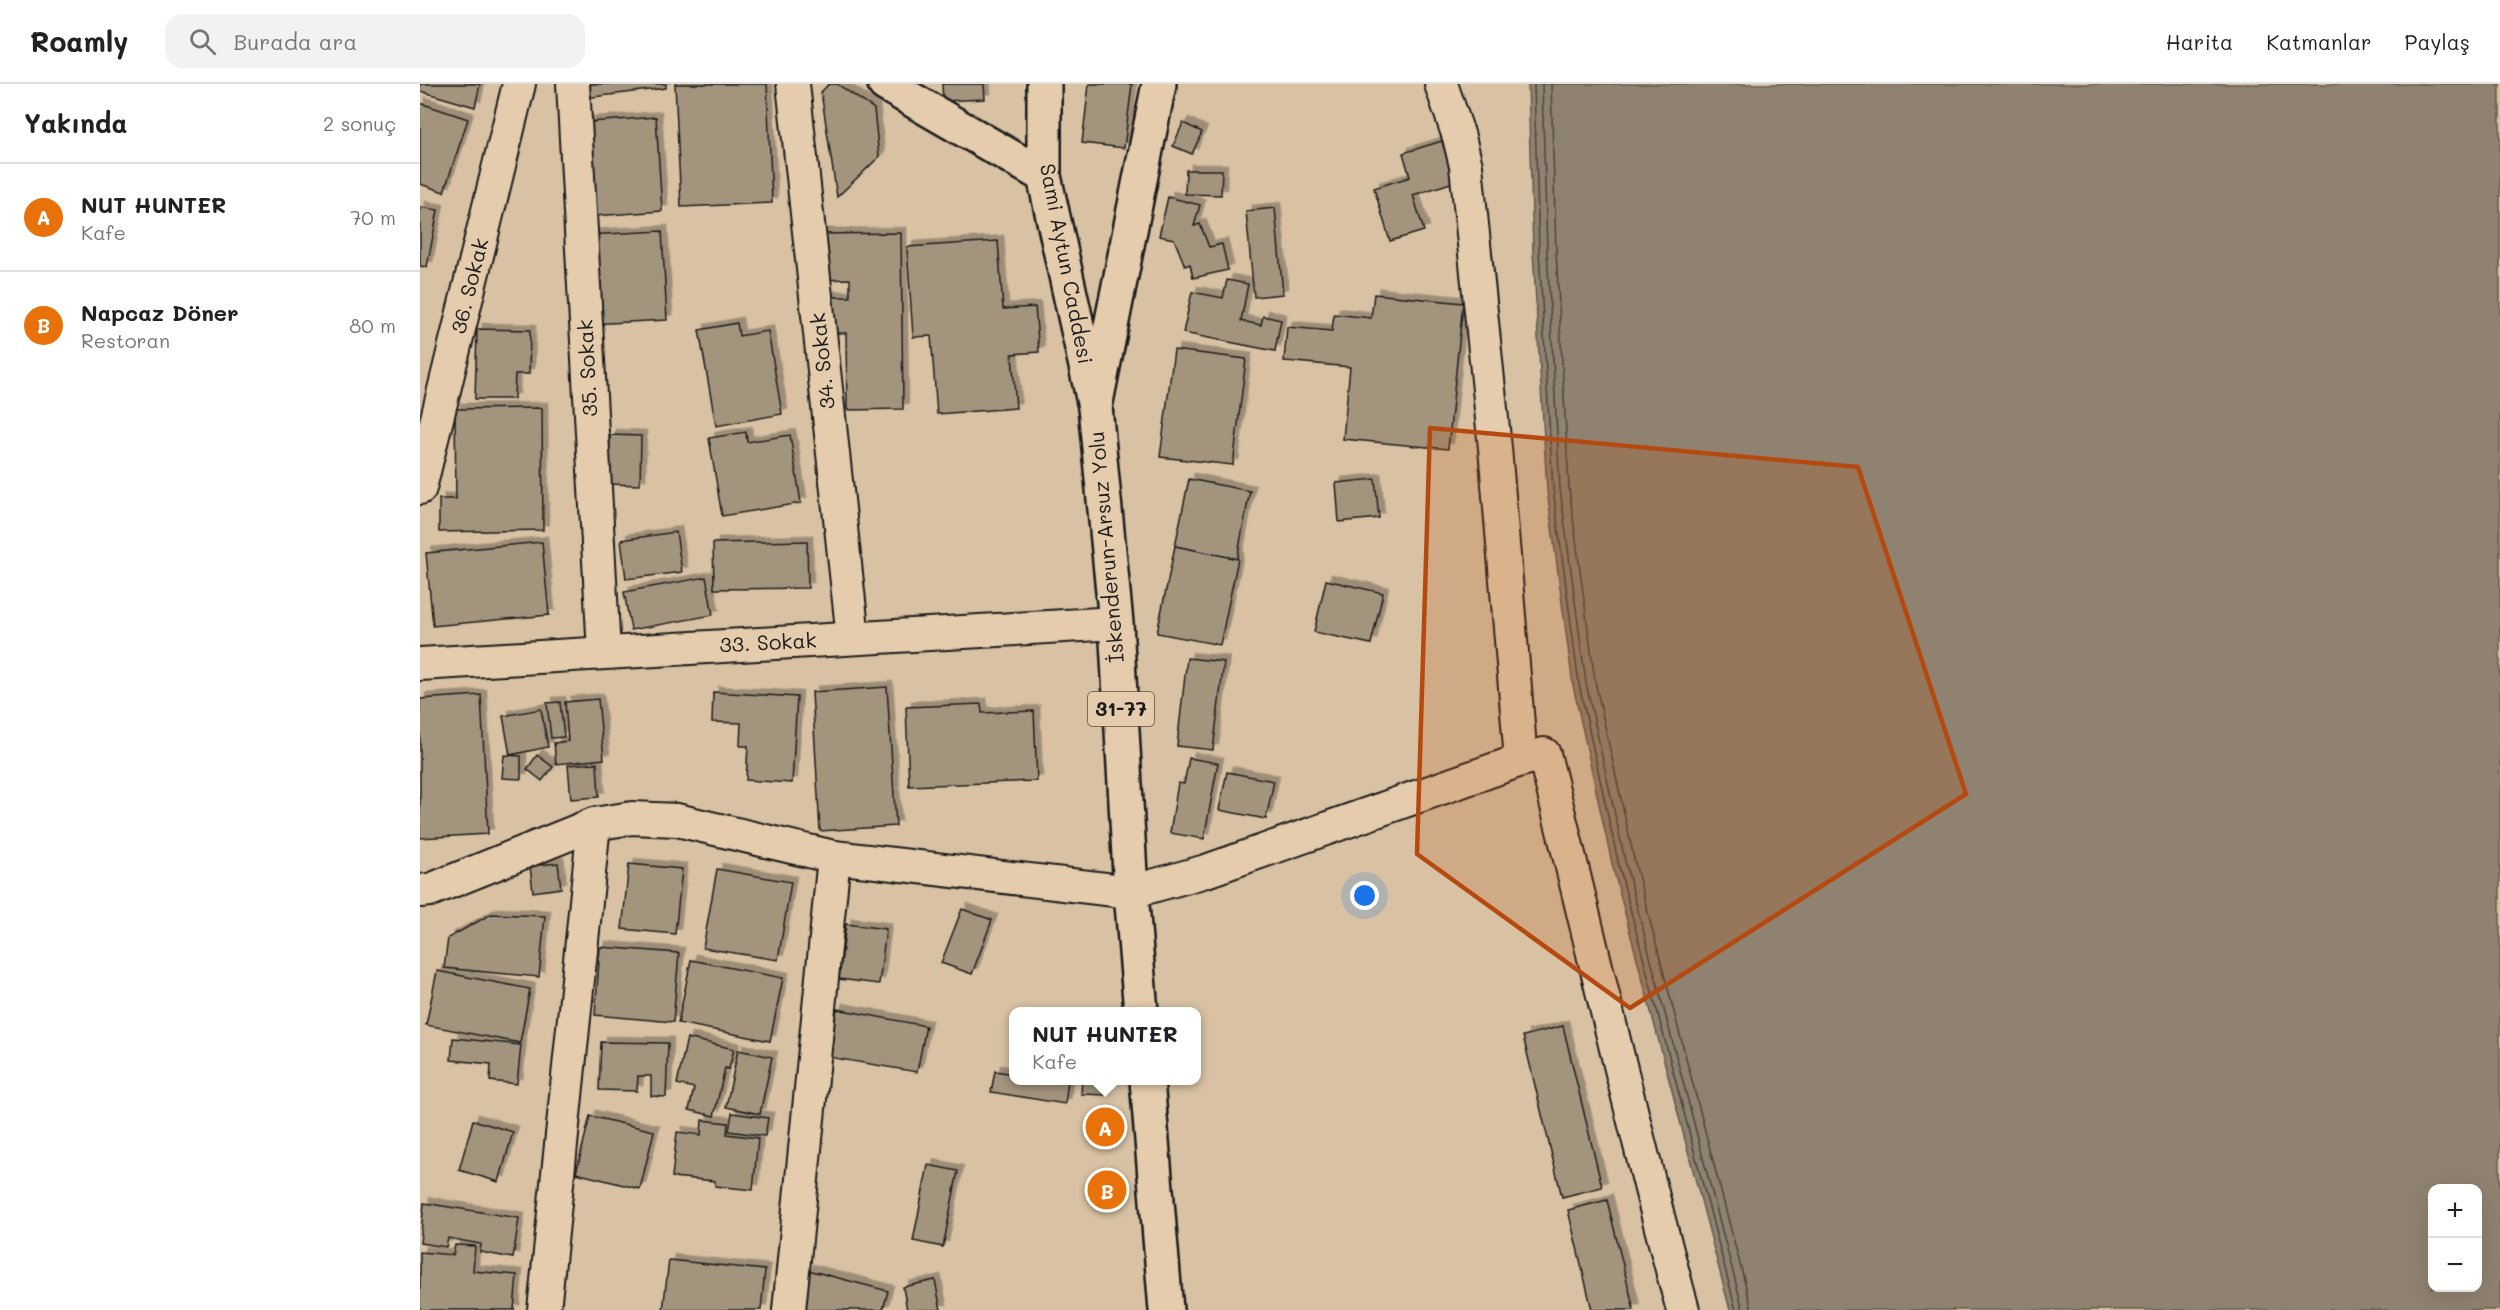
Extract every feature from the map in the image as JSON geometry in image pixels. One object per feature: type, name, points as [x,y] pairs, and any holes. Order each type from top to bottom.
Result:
[{"type":"main road","points":[[885,84],[1044,177]]},
{"type":"main road","name":"Sami Aytun Caddesi","points":[[1044,84],[1044,177],[1095,406]]},
{"type":"main road","name":"İskenderun-Arsuz Yolu","points":[[1141,1007],[1131,892],[1116,622],[1095,406],[1159,84]]},
{"type":"main road","points":[[1147,1085],[1166,1310]]},
{"type":"street","name":"36. Sokak","points":[[420,488],[519,84]]},
{"type":"street","name":"35. Sokak","points":[[573,84],[604,653]]},
{"type":"street","name":"34. Sokak","points":[[793,84],[853,638]]},
{"type":"street","points":[[1441,84],[1460,137],[1466,166],[1495,448],[1521,760]]},
{"type":"street","name":"33. Sokak","points":[[420,664],[1116,622]]},
{"type":"street","points":[[420,891],[430,890],[594,824],[632,818],[677,820],[834,857],[1131,892],[1206,871],[1521,760],[1544,754],[1652,1198],[1683,1310]]},
{"type":"street","points":[[544,1310],[594,824]]},
{"type":"street","points":[[789,1310],[834,857]]},
{"type":"highlighted area","points":[[1430,428],[1858,467],[1966,794],[1630,1008],[1417,854]]},
{"type":"water","points":[[1528,84],[2500,84],[2500,1310],[1730,1310],[1613,868],[1573,685],[1547,490],[1533,251]]},
{"type":"building","points":[[420,84],[480,84],[475,107],[420,91]]},
{"type":"building","points":[[584,84],[666,84],[666,88],[585,98]]},
{"type":"building","points":[[675,84],[767,84],[772,203],[681,207]]},
{"type":"building","points":[[829,84],[837,84],[874,109],[879,157],[837,197],[821,92]]},
{"type":"building","points":[[942,84],[984,84],[985,99],[943,101]]},
{"type":"building","points":[[1089,84],[1132,84],[1124,148],[1082,143]]},
{"type":"building","points":[[420,103],[468,119],[444,192],[420,184]]},
{"type":"building","points":[[656,117],[662,211],[582,217],[576,123]]},
{"type":"building","points":[[1183,123],[1202,132],[1192,154],[1173,146]]},
{"type":"building","points":[[1442,141],[1454,182],[1413,195],[1424,231],[1390,241],[1374,188],[1410,177],[1403,153]]},
{"type":"building","points":[[1186,170],[1222,170],[1221,195],[1185,194]]},
{"type":"building","points":[[1168,197],[1200,205],[1194,226],[1200,224],[1209,247],[1222,244],[1228,270],[1193,278],[1190,264],[1185,266],[1174,239],[1159,236]]},
{"type":"building","points":[[420,207],[438,210],[427,267],[420,266]]},
{"type":"building","points":[[1275,208],[1283,294],[1254,297],[1246,211]]},
{"type":"building","points":[[662,231],[667,320],[590,324],[585,235]]},
{"type":"building","points":[[901,233],[903,409],[847,410],[846,333],[821,333],[820,297],[850,297],[850,279],[818,280],[818,234]]},
{"type":"building","points":[[998,241],[1003,309],[1035,307],[1039,352],[1012,354],[1016,408],[937,414],[931,336],[913,337],[907,247]]},
{"type":"building","points":[[1227,280],[1248,284],[1241,321],[1261,325],[1263,316],[1281,320],[1275,351],[1183,333],[1192,292],[1223,298]]},
{"type":"building","points":[[1374,294],[1463,303],[1448,449],[1343,439],[1350,367],[1284,361],[1287,327],[1332,331],[1334,314],[1371,318]]},
{"type":"building","points":[[737,323],[739,336],[768,331],[782,414],[716,426],[699,330]]},
{"type":"building","points":[[477,329],[530,330],[529,374],[515,374],[514,399],[475,399]]},
{"type":"building","points":[[1174,350],[1246,359],[1233,465],[1160,457]]},
{"type":"building","points":[[542,408],[543,530],[439,532],[439,499],[456,499],[455,409]]},
{"type":"building","points":[[746,432],[747,442],[790,435],[801,503],[722,516],[709,438]]},
{"type":"building","points":[[610,435],[641,436],[640,485],[608,484]]},
{"type":"building","points":[[1189,479],[1250,491],[1237,559],[1175,546]]},
{"type":"building","points":[[1375,479],[1379,518],[1339,522],[1336,483]]},
{"type":"building","points":[[676,532],[682,572],[626,579],[621,540]]},
{"type":"building","points":[[807,541],[808,588],[714,589],[713,543]]},
{"type":"building","points":[[542,542],[549,615],[433,626],[426,553]]},
{"type":"building","points":[[1175,546],[1238,559],[1220,645],[1157,633]]},
{"type":"building","points":[[706,577],[713,615],[631,630],[624,592]]},
{"type":"building","points":[[1326,580],[1383,593],[1371,644],[1314,632]]},
{"type":"building","points":[[1187,658],[1224,662],[1213,750],[1177,746]]},
{"type":"building","points":[[887,687],[896,826],[820,831],[812,692]]},
{"type":"building","points":[[713,692],[797,697],[792,783],[746,780],[748,746],[740,746],[741,723],[712,722]]},
{"type":"building","points":[[481,695],[488,834],[420,838],[420,699]]},
{"type":"building","points":[[598,699],[604,759],[556,764],[554,743],[568,741],[565,702]]},
{"type":"building","points":[[560,702],[564,737],[551,738],[547,703]]},
{"type":"building","points":[[981,704],[982,713],[1034,711],[1037,781],[909,786],[906,707]]},
{"type":"building","points":[[541,709],[548,747],[510,755],[503,716]]},
{"type":"building","points":[[504,755],[521,756],[521,779],[502,778]]},
{"type":"building","points":[[537,755],[553,767],[542,781],[527,769]]},
{"type":"building","points":[[1189,758],[1218,763],[1204,839],[1170,833],[1178,783],[1184,784]]},
{"type":"building","points":[[597,763],[599,797],[571,799],[568,765]]},
{"type":"building","points":[[1227,772],[1274,781],[1266,819],[1219,810]]},
{"type":"building","points":[[558,863],[561,888],[533,892],[530,866]]},
{"type":"building","points":[[629,864],[682,869],[675,934],[622,929]]},
{"type":"building","points":[[717,869],[791,882],[778,960],[703,948]]},
{"type":"building","points":[[962,909],[992,920],[972,974],[941,963]]},
{"type":"building","points":[[491,914],[545,916],[539,977],[444,968],[448,938]]},
{"type":"building","points":[[846,924],[886,929],[879,984],[839,979]]},
{"type":"building","points":[[600,947],[679,953],[673,1022],[595,1015]]},
{"type":"building","points":[[691,960],[783,978],[770,1041],[678,1023]]},
{"type":"building","points":[[437,971],[530,989],[520,1043],[426,1025]]},
{"type":"building","points":[[837,1009],[926,1026],[917,1072],[828,1057]]},
{"type":"building","points":[[1563,1026],[1602,1187],[1562,1197],[1523,1036]]},
{"type":"building","points":[[453,1038],[521,1045],[517,1084],[490,1081],[491,1064],[451,1060]]},
{"type":"building","points":[[687,1038],[734,1049],[729,1069],[725,1068],[714,1116],[689,1110],[694,1088],[677,1084]]},
{"type":"building","points":[[601,1042],[668,1043],[666,1097],[651,1096],[651,1076],[638,1076],[637,1091],[599,1090]]},
{"type":"building","points":[[738,1050],[772,1057],[760,1114],[726,1107]]},
{"type":"building","points":[[995,1071],[1009,1073],[1009,1085],[1067,1085],[1065,1104],[991,1092]]},
{"type":"building","points":[[1082,1085],[1106,1085],[1106,1095],[1081,1094]]},
{"type":"building","points":[[732,1113],[768,1118],[765,1136],[729,1131]]},
{"type":"building","points":[[590,1116],[654,1131],[640,1189],[576,1173]]},
{"type":"building","points":[[473,1120],[513,1132],[499,1182],[459,1170]]},
{"type":"building","points":[[702,1120],[728,1123],[727,1134],[758,1138],[753,1190],[715,1186],[715,1181],[672,1177],[677,1132],[701,1135]]},
{"type":"building","points":[[928,1165],[958,1171],[943,1247],[913,1241]]},
{"type":"building","points":[[1607,1200],[1634,1310],[1592,1310],[1568,1210]]},
{"type":"building","points":[[424,1203],[519,1218],[513,1258],[480,1252],[481,1244],[448,1238],[446,1247],[420,1243]]},
{"type":"building","points":[[455,1245],[475,1246],[473,1271],[517,1275],[514,1310],[420,1310],[420,1252],[453,1255]]},
{"type":"building","points":[[669,1260],[765,1270],[761,1310],[663,1310]]},
{"type":"building","points":[[808,1270],[888,1291],[883,1310],[797,1310]]},
{"type":"building","points":[[935,1280],[941,1310],[907,1310],[903,1287]]},
{"type":"place","name":"NUT HUNTER","points":[[1105,1127]]},
{"type":"place","name":"Napcaz Döner","points":[[1107,1190]]}]
